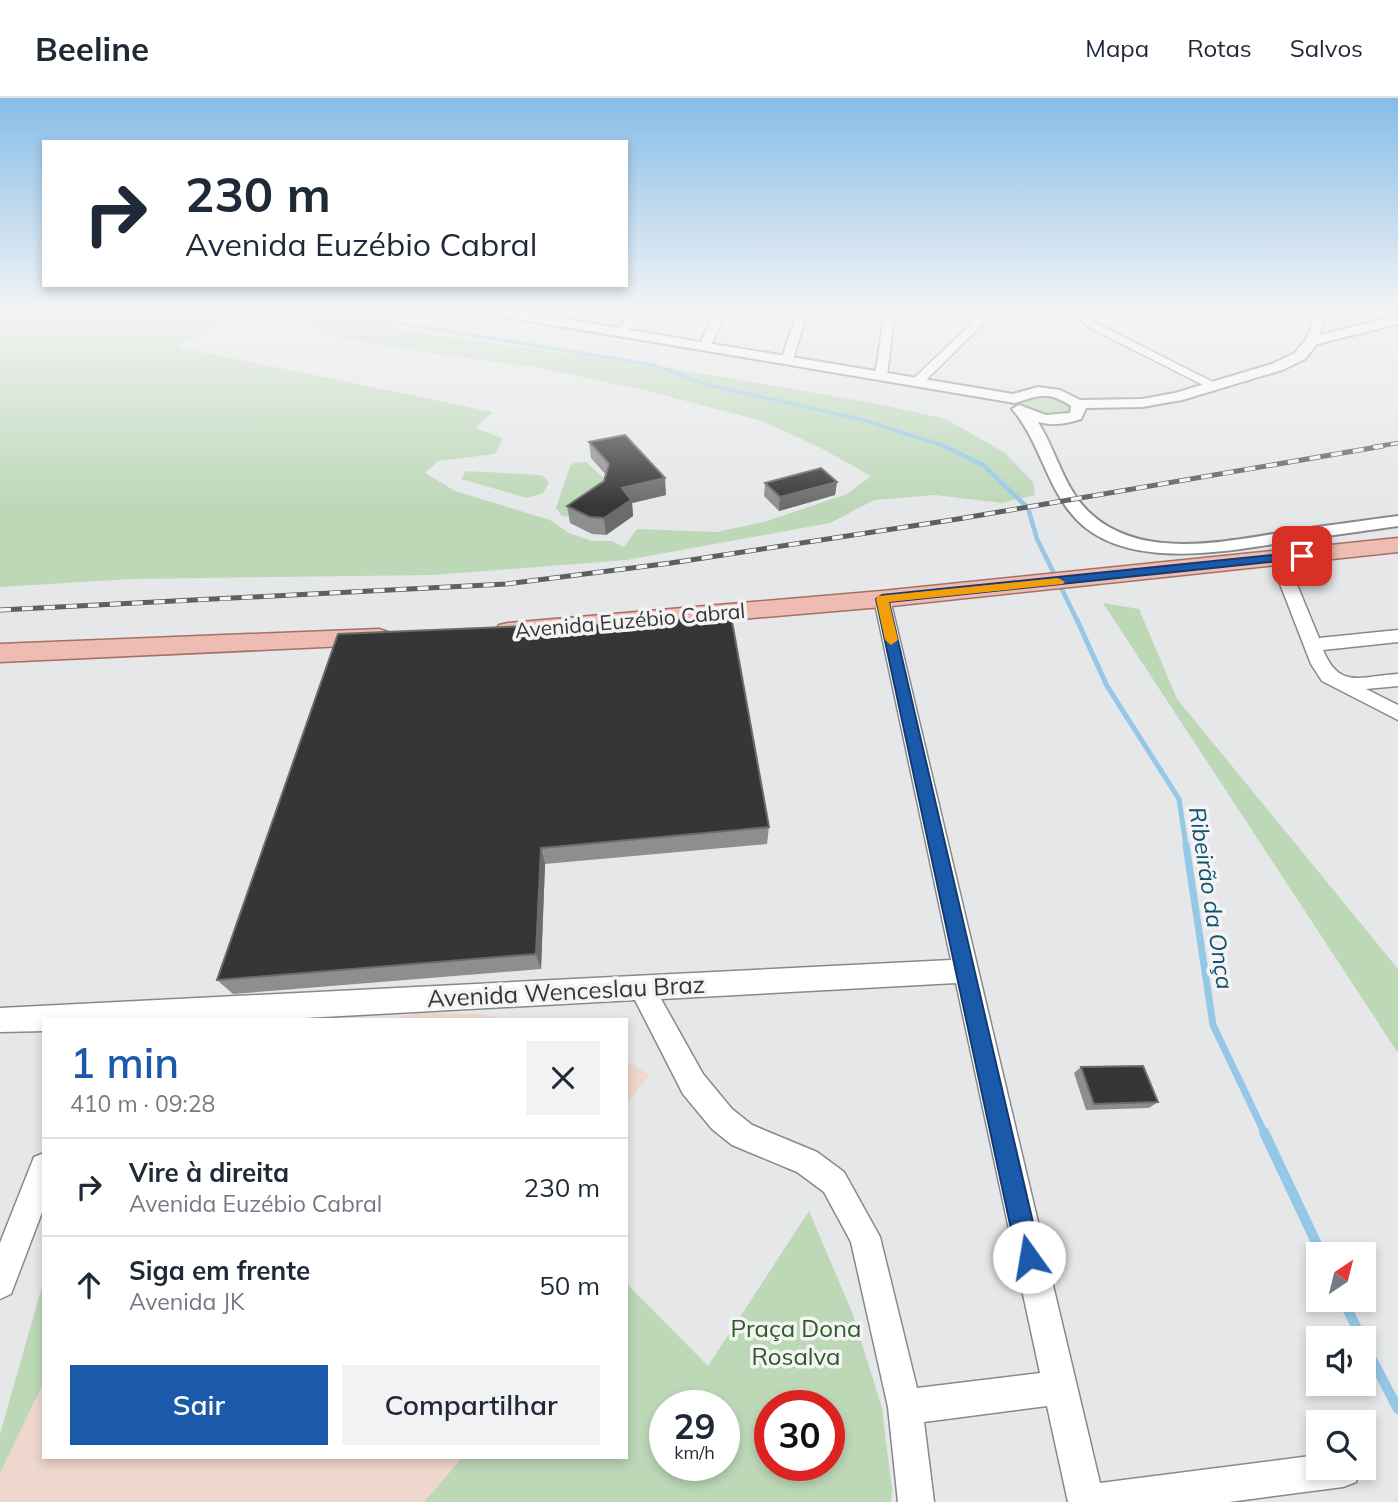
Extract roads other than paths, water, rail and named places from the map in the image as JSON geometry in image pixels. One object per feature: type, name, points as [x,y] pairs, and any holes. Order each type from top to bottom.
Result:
[{"type":"main road","name":"Avenida Euzébio Cabral","points":[[489,633],[882,599],[1398,545]]},
{"type":"main road","points":[[2,655],[406,637]]},
{"type":"street","points":[[881,376],[1019,406],[1053,420],[1076,416],[1079,412],[1077,404]]},
{"type":"street","points":[[916,383],[924,376]]},
{"type":"street","points":[[1194,376],[1215,386]]},
{"type":"street","points":[[1019,406],[1024,393],[1043,391],[1063,395],[1077,404],[1142,403],[1249,376]]},
{"type":"street","points":[[1019,406],[1045,446],[1059,485],[1086,520],[1116,536],[1139,543],[1174,549],[1398,521]]},
{"type":"street","points":[[1045,446],[1053,420]]},
{"type":"street","points":[[1278,558],[1312,645],[1328,677],[1398,713]]},
{"type":"street","points":[[882,599],[1058,1388],[1086,1502]]},
{"type":"street","points":[[1312,645],[1398,636]]},
{"type":"street","points":[[1341,685],[1398,680]]},
{"type":"street","name":"Avenida Wenceslau Braz","points":[[117,1018],[965,971]]},
{"type":"street","points":[[642,987],[693,1084],[722,1119],[743,1135],[807,1162],[834,1182],[864,1237],[905,1407],[916,1502]]},
{"type":"street","name":"Avenida Wenceslau Braz","points":[[0,1020],[42,1020]]},
{"type":"street","points":[[0,1283],[42,1172]]},
{"type":"street","points":[[905,1407],[1058,1388]]},
{"type":"street","points":[[1095,1502],[1306,1474]]},
{"type":"waterway","name":"Ribeirão da Onça","points":[[682,376],[709,385],[863,420],[948,447]]},
{"type":"waterway","name":"Ribeirão da Onça","points":[[944,446],[983,465],[1028,508],[1037,539],[1078,622]]},
{"type":"waterway","name":"Ribeirão da Onça","points":[[1077,620],[1107,686],[1179,799],[1186,846]]},
{"type":"waterway","name":"Ribeirão da Onça","points":[[1186,845],[1213,1025],[1265,1134]]},
{"type":"waterway","name":"Ribeirão da Onça","points":[[1264,1132],[1316,1242]]},
{"type":"waterway","name":"Ribeirão da Onça","points":[[1349,1312],[1356,1326]]},
{"type":"waterway","name":"Ribeirão da Onça","points":[[1376,1367],[1398,1409]]},
{"type":"railway","points":[[1373,447],[1398,443]]},
{"type":"railway","points":[[0,610],[506,584],[671,563],[958,519],[1383,446]]},
{"type":"park label","name":"Praça Dona Rosalva","points":[[796,1343]]}]
